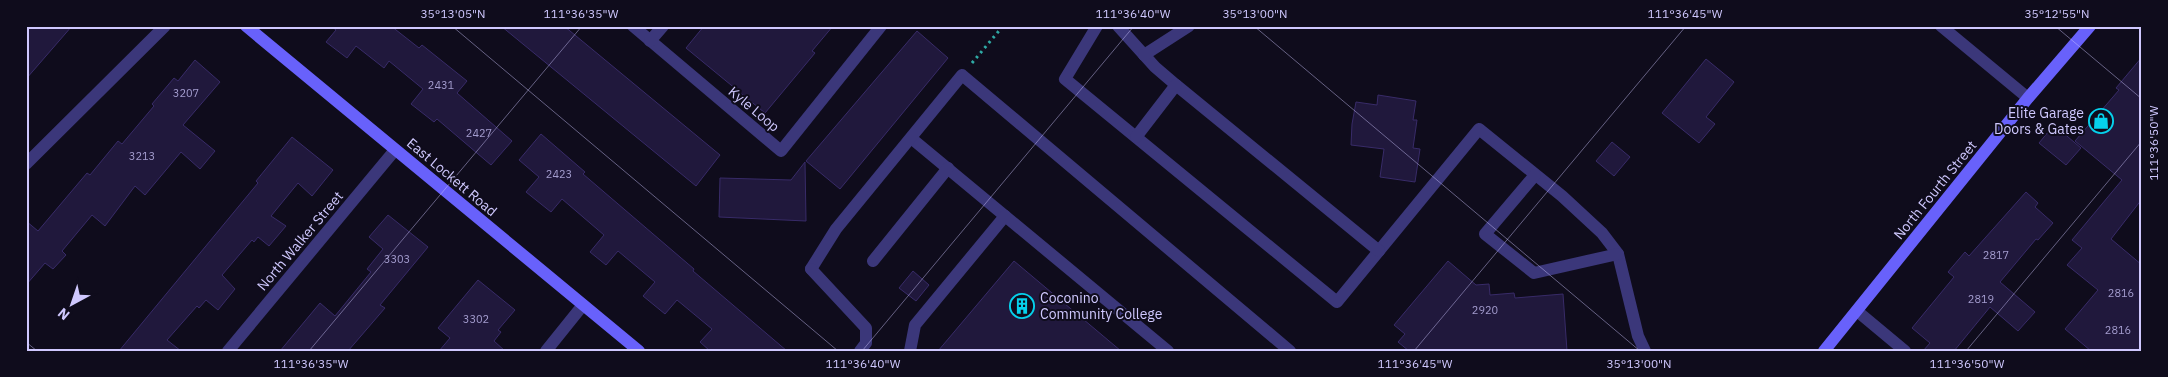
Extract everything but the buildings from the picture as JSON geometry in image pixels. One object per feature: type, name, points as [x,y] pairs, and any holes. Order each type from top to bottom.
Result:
[{"type":"street","points":[[26,164],[165,26]]},
{"type":"street","name":"East Lockett Road","points":[[246,26],[639,351]]},
{"type":"street","name":"Kyle Loop","points":[[633,26],[780,151],[881,26]]},
{"type":"street","points":[[650,42],[663,26]]},
{"type":"street","points":[[1097,26],[1065,79],[1337,302],[1479,129],[1602,233],[1618,254],[1638,336],[1645,351]]},
{"type":"street","points":[[1118,26],[1176,86],[1379,252]]},
{"type":"street","points":[[1144,55],[1189,26]]},
{"type":"street","points":[[1941,26],[2028,98]]},
{"type":"street","name":"North Fourth Street","points":[[1824,351],[2028,98],[2090,26]]},
{"type":"street","points":[[860,351],[866,343],[866,328],[811,269],[836,230],[962,76],[1290,351]]},
{"type":"street","points":[[1136,138],[1176,86]]},
{"type":"street","points":[[911,138],[1168,351]]},
{"type":"street","name":"North Walker Street","points":[[228,351],[395,150]]},
{"type":"street","points":[[873,261],[948,168]]},
{"type":"street","points":[[1535,175],[1486,234],[1534,273],[1618,254]]},
{"type":"street","points":[[910,351],[915,325],[1005,216]]},
{"type":"street","points":[[546,351],[583,305]]},
{"type":"street","points":[[1857,311],[1905,351]]},
{"type":"path","points":[[962,76],[1003,26]]},
{"type":"place","name":"Elite Garage Doors & Gates","points":[[2101,121]]},
{"type":"place","name":"Coconino Community College","points":[[1022,306]]}]
